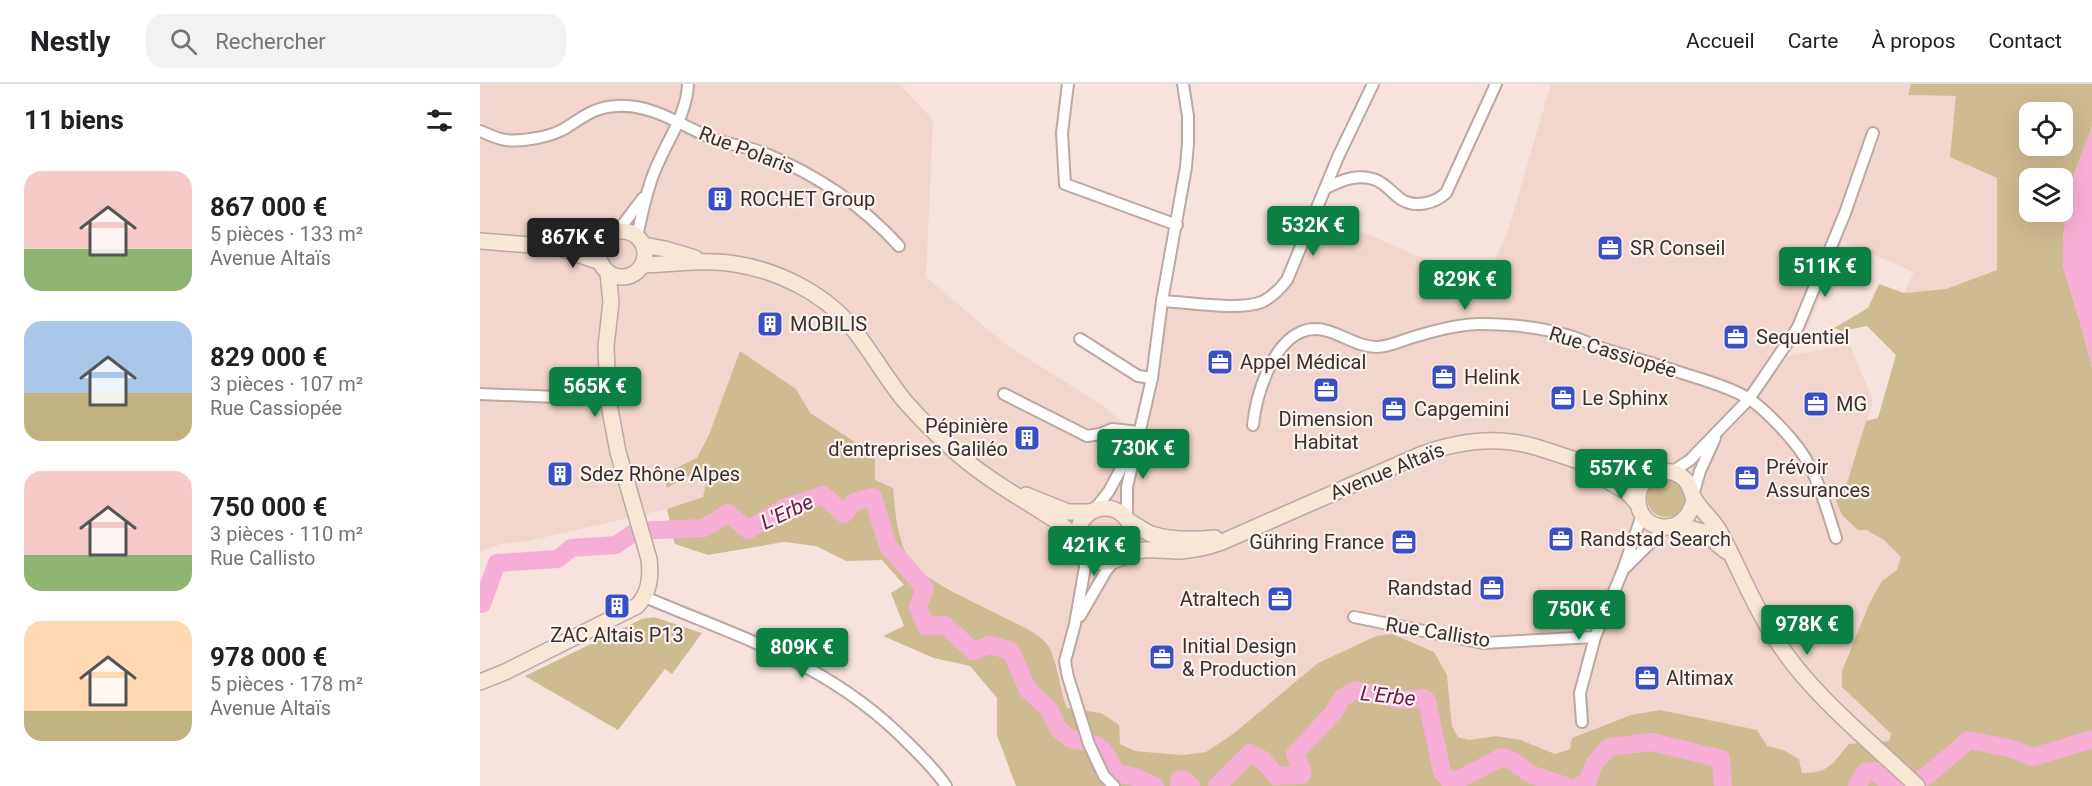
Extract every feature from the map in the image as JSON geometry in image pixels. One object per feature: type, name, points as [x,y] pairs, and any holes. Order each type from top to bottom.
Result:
[{"type":"street","points":[[609,321],[629,277],[644,265],[646,253],[640,241],[646,193],[678,122],[688,84]]},
{"type":"street","points":[[1068,84],[1062,133],[1065,184],[1177,225]]},
{"type":"street","points":[[1075,624],[1106,571],[1128,551],[1132,542],[1133,531],[1128,520],[1127,487],[1152,378],[1162,301],[1177,225],[1188,143],[1188,116],[1184,84]]},
{"type":"street","points":[[1162,301],[1246,304],[1264,301],[1272,296],[1287,280],[1338,157],[1373,84]]},
{"type":"street","points":[[1326,188],[1356,177],[1375,179],[1402,200],[1410,203],[1425,203],[1443,196],[1496,84]]},
{"type":"street","name":"Rue Polaris","points":[[480,131],[507,140],[539,138],[561,130],[595,109],[618,106],[644,107],[713,139],[763,152],[794,167],[858,207],[879,224],[899,246]]},
{"type":"street","points":[[1672,472],[1690,460],[1749,399],[1798,327],[1845,213],[1874,133]]},
{"type":"street","points":[[1338,157],[1344,180]]},
{"type":"street","points":[[556,247],[604,240],[618,231],[646,193]]},
{"type":"street","points":[[618,231],[626,231],[640,241],[704,261]]},
{"type":"street","points":[[480,682],[512,669],[637,606],[645,597],[651,573],[618,452],[608,399],[606,346],[611,288],[600,247],[604,240]]},
{"type":"street","points":[[480,241],[556,247],[585,255],[615,276],[629,277]]},
{"type":"street","points":[[644,265],[704,261],[760,269],[783,278],[826,304],[849,324],[899,393],[924,422],[972,466],[1062,525],[1081,547],[1098,561],[1117,559]]},
{"type":"street","name":"Rue Cassiopée","points":[[1253,425],[1255,405],[1272,361],[1292,337],[1311,329],[1335,333],[1362,346],[1380,347],[1449,328],[1479,324],[1525,327],[1570,336],[1710,382],[1749,399],[1793,440],[1815,476],[1836,538]]},
{"type":"street","points":[[1080,339],[1138,376],[1152,378]]},
{"type":"street","points":[[480,394],[608,399]]},
{"type":"street","points":[[1004,394],[1087,436],[1112,429],[1138,436]]},
{"type":"street","points":[[1623,570],[1671,526],[1686,519],[1692,510],[1700,471],[1719,430]]},
{"type":"street","points":[[1114,786],[1104,776],[1096,762],[1068,677],[1065,661],[1075,624],[1085,567],[1079,525],[1109,491],[1138,436]]},
{"type":"street","name":"Avenue Altaïs","points":[[1117,559],[1148,548],[1179,551],[1198,549],[1222,542],[1444,446],[1466,442],[1491,440],[1518,443],[1637,477],[1649,476]]},
{"type":"street","name":"Avenue Altaïs","points":[[1575,461],[1627,492],[1640,509]]},
{"type":"street","points":[[1581,722],[1580,693],[1595,637],[1623,570],[1640,509],[1638,494],[1642,484],[1649,476],[1660,471],[1672,472],[1684,477],[1692,488],[1694,497],[1718,529],[1774,637],[1797,671],[1917,786]]},
{"type":"street","points":[[1001,486],[1068,512],[1113,508],[1128,520]]},
{"type":"street","points":[[1640,509],[1652,524],[1703,532],[1730,555]]},
{"type":"street","name":"Avenue Altaïs","points":[[1128,520],[1150,533],[1162,536],[1203,539],[1238,534]]},
{"type":"street","points":[[645,597],[773,649],[804,664],[848,691],[885,720],[931,766],[946,786]]},
{"type":"street","name":"Rue Callisto","points":[[1354,617],[1484,643],[1595,637]]},
{"type":"shaded area","points":[[480,84],[899,84],[933,120],[926,277],[1005,344],[1105,407],[1123,423],[1134,425],[1148,366],[1155,309],[1251,310],[1269,305],[1283,295],[1324,215],[1417,256],[1489,275],[1508,230],[1551,84],[1911,84],[1909,95],[1956,96],[1997,178],[1997,270],[1946,289],[1904,293],[1914,272],[1842,241],[1811,321],[1787,356],[1850,345],[1873,401],[1847,483],[1866,530],[1884,540],[1901,557],[1897,570],[1882,581],[1854,700],[1891,734],[1889,741],[1849,744],[1826,770],[1816,774],[1802,773],[1801,764],[1783,750],[1631,715],[1572,738],[1571,749],[1555,754],[1521,740],[1496,736],[1468,740],[1458,737],[1452,726],[1447,675],[1392,634],[1376,636],[1318,663],[1233,734],[1206,752],[1182,755],[1135,751],[1120,744],[1101,713],[1067,709],[1057,668],[953,590],[934,581],[910,562],[895,514],[710,463],[703,497],[667,509],[528,541],[501,544],[480,551]]},
{"type":"shaded area","points":[[1911,84],[2092,84],[2092,126],[2073,178],[2073,168],[2019,168],[2019,222],[2065,222],[2063,266],[2092,368],[2092,786],[1016,786],[997,735],[997,698],[970,666],[934,658],[883,636],[904,626],[891,593],[904,585],[882,560],[846,561],[816,546],[784,542],[708,555],[675,544],[667,509],[703,497],[710,464],[667,488],[663,474],[697,458],[709,435],[740,351],[796,389],[810,413],[875,455],[875,480],[893,488],[899,533],[905,551],[915,567],[939,584],[1022,626],[1042,639],[1053,656],[1067,708],[1101,713],[1119,725],[1120,744],[1135,751],[1182,755],[1206,752],[1233,734],[1318,663],[1376,636],[1392,634],[1434,652],[1447,675],[1452,726],[1458,737],[1469,740],[1496,736],[1521,740],[1555,754],[1570,749],[1572,738],[1631,715],[1660,710],[1757,730],[1767,746],[1783,750],[1799,759],[1802,773],[1825,769],[1849,744],[1889,741],[1891,734],[1842,687],[1842,671],[1870,602],[1882,581],[1897,570],[1901,557],[1884,540],[1866,530],[1858,530],[1842,515],[1833,494],[1847,483],[1866,421],[1878,418],[1896,355],[1867,326],[1841,331],[1834,328],[1868,308],[1879,284],[1904,293],[1946,289],[1997,270],[1997,178],[1950,157],[1956,96],[1908,95]]},
{"type":"shaded area","points":[[2092,126],[2092,368],[2063,266],[2065,222],[2073,222],[2073,178]]},
{"type":"shaded area","points":[[1666,479],[1680,484],[1685,498],[1680,512],[1666,517],[1652,512],[1647,498],[1652,484]]},
{"type":"shaded area","points":[[654,617],[702,633],[672,674],[665,669],[618,730],[525,676],[642,619]]},
{"type":"waterway","name":"L'Erbe","points":[[480,604],[482,604],[497,563],[558,559],[571,548],[616,545],[636,531],[704,528],[728,513],[748,530],[784,508],[823,495],[844,514],[854,502],[873,497],[888,546],[925,588],[918,607],[926,626],[945,625],[973,651],[990,645],[1011,651],[1028,690],[1049,709],[1059,730],[1071,739],[1079,741]]},
{"type":"waterway","name":"L'Erbe","points":[[1217,786],[1250,753],[1263,760],[1276,776],[1302,775],[1295,754],[1333,713],[1342,698],[1355,690],[1401,700],[1424,698],[1427,701],[1442,772],[1449,780],[1458,780],[1502,757],[1511,760],[1530,774],[1566,786]]},
{"type":"waterway","name":"L'Erbe","points":[[1903,786],[1925,777],[1969,740],[2012,749],[2033,757],[2092,739]]},
{"type":"waterway","name":"L'Erbe","points":[[1580,786],[1588,781],[1594,764],[1609,747],[1652,742],[1721,759],[1723,786]]},
{"type":"waterway","name":"L'Erbe","points":[[1092,744],[1101,748],[1116,773],[1135,777],[1155,786]]},
{"type":"waterway","name":"L'Erbe","points":[[1857,786],[1865,772],[1875,771],[1890,784],[1900,786]]},
{"type":"waterway","name":"L'Erbe","points":[[1179,786],[1179,780],[1183,779],[1191,786]]},
{"type":"waterway","name":"L'Erbe","points":[[1447,786],[1449,780]]},
{"type":"place","name":"ROCHET Group","points":[[720,199]]},
{"type":"place","name":"SR Conseil","points":[[1610,248]]},
{"type":"place","name":"MOBILIS","points":[[770,324]]},
{"type":"place","name":"Sequentiel","points":[[1736,337]]},
{"type":"place","name":"Appel Médical","points":[[1220,362]]},
{"type":"place","name":"Helink","points":[[1444,377]]},
{"type":"place","name":"Dimension Habitat","points":[[1326,390]]},
{"type":"place","name":"Le Sphinx","points":[[1563,398]]},
{"type":"place","name":"MG","points":[[1816,404]]},
{"type":"place","name":"Capgemini","points":[[1394,409]]},
{"type":"place","name":"Pépinière d'entreprises Galiléo","points":[[1027,438]]},
{"type":"place","name":"Sdez Rhône Alpes","points":[[560,474]]},
{"type":"place","name":"Prévoir Assurances","points":[[1747,478]]},
{"type":"place","name":"Randstad Search","points":[[1561,539]]},
{"type":"place","name":"Gühring France","points":[[1404,542]]},
{"type":"place","name":"Randstad","points":[[1492,588]]},
{"type":"place","name":"Atraltech","points":[[1280,599]]},
{"type":"place","name":"ZAC Altais P13","points":[[617,606]]},
{"type":"place","name":"Initial Design & Production","points":[[1162,657]]},
{"type":"place","name":"Altimax","points":[[1647,678]]}]
